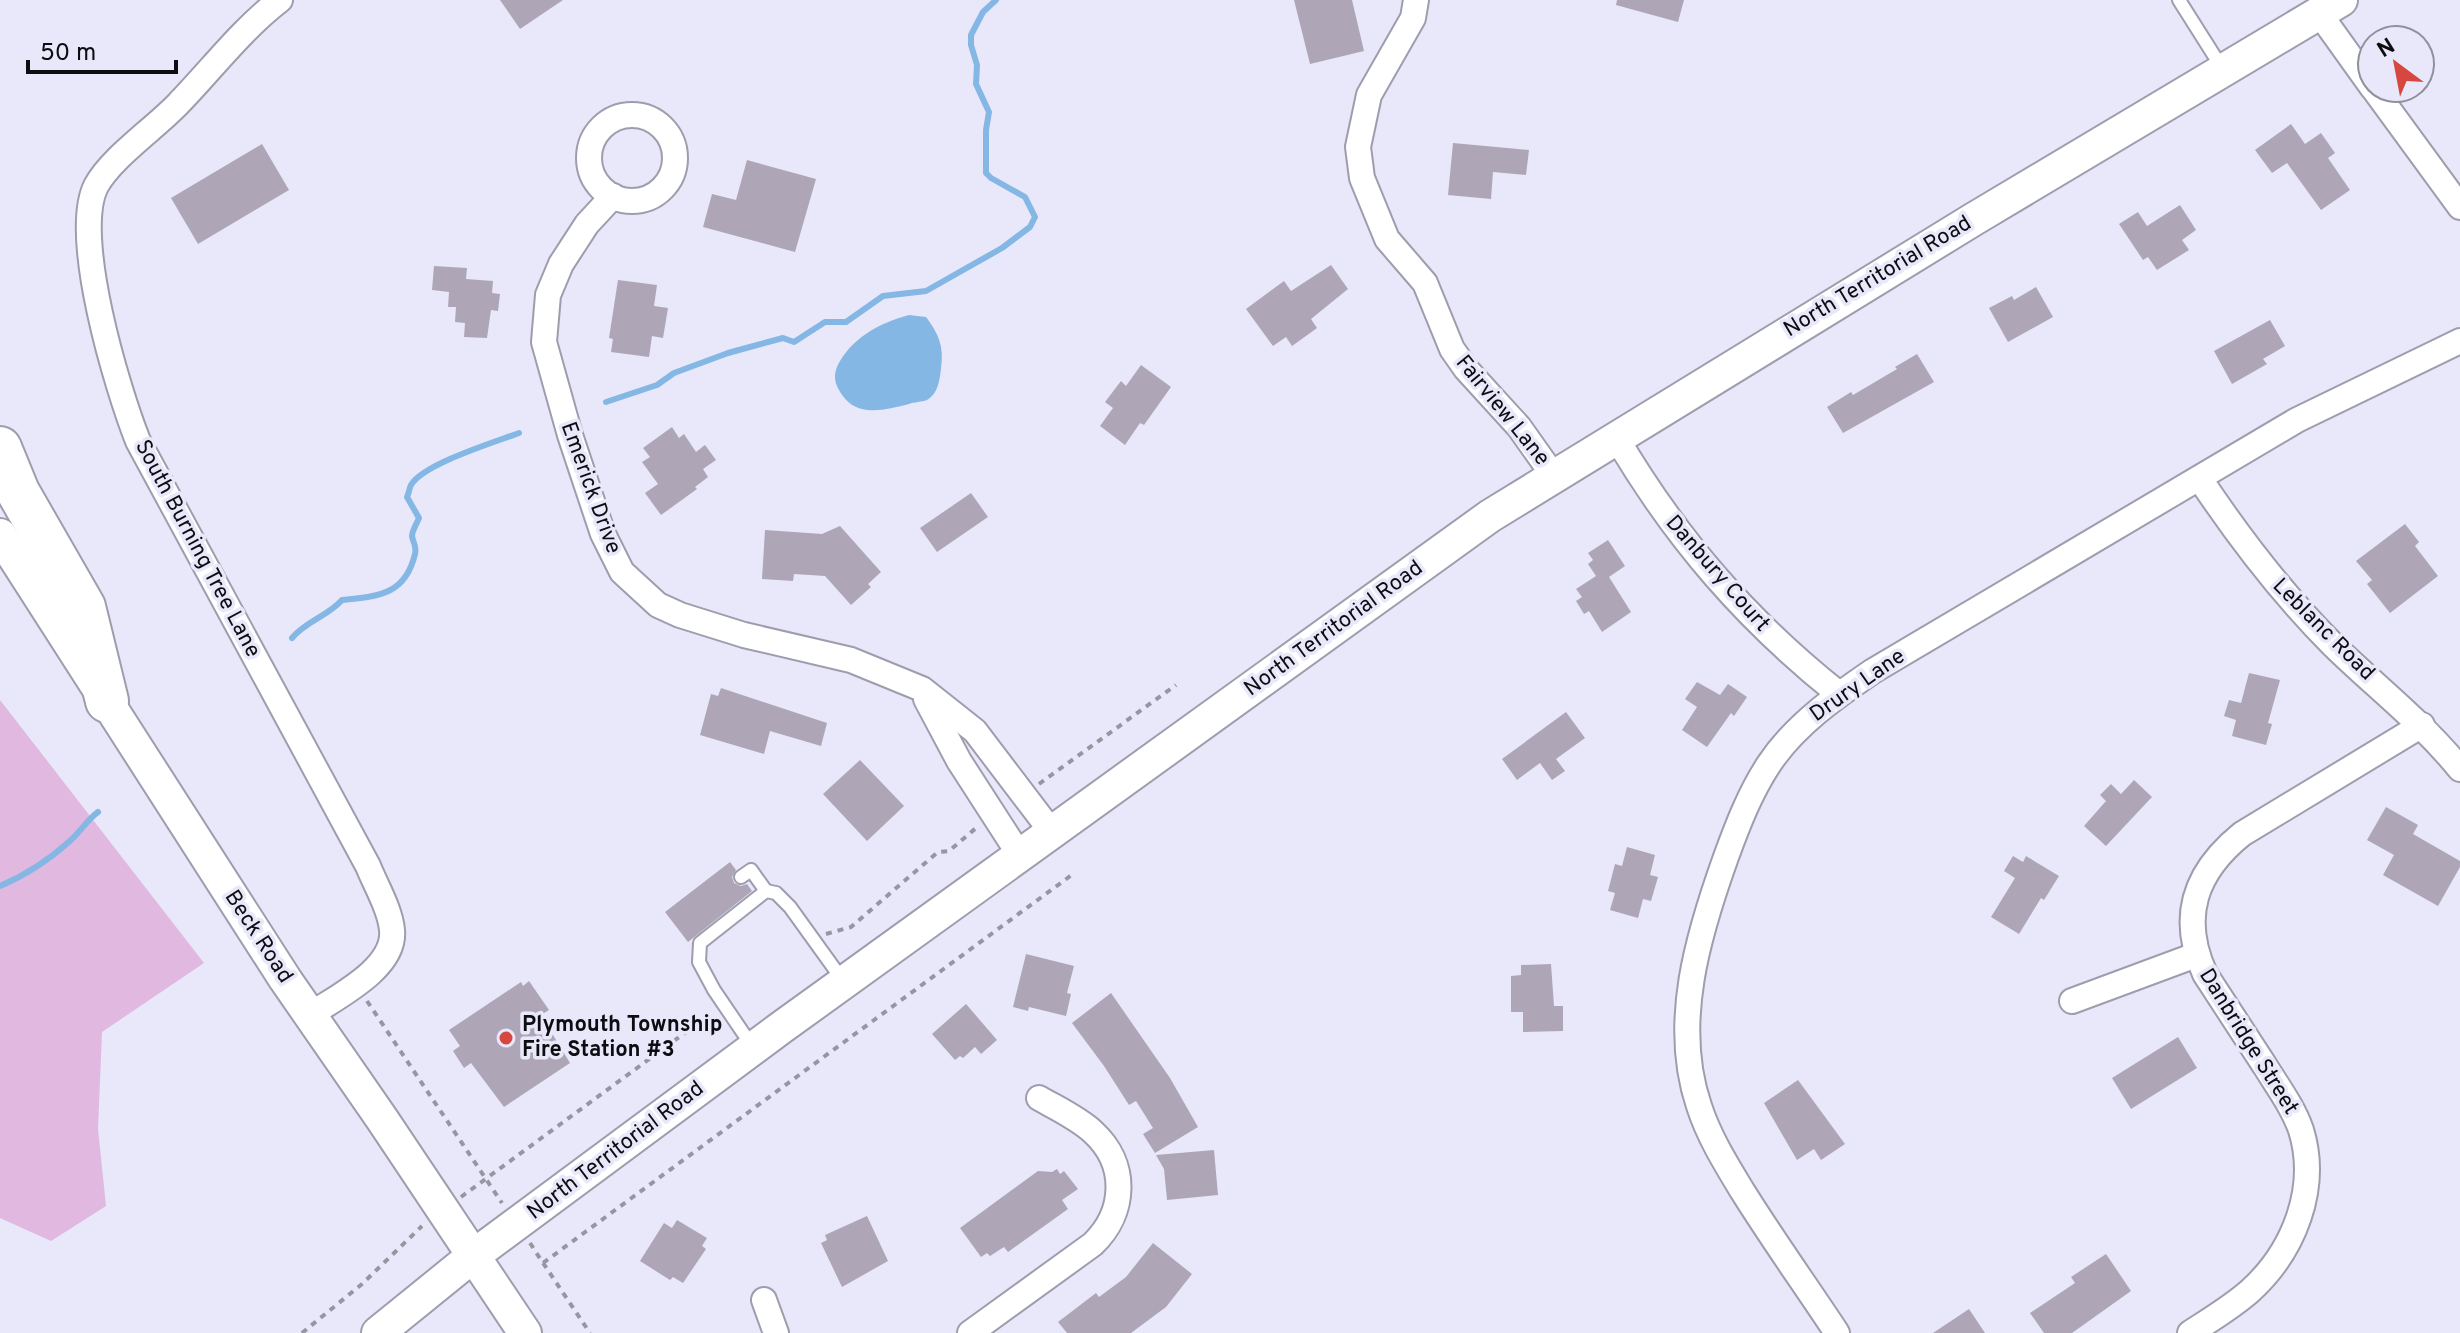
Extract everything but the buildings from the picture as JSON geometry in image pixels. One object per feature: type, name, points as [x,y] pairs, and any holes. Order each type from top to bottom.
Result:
[{"type":"highway","points":[[0,448],[18,492],[84,607],[107,701]]},
{"type":"main road","name":"North Territorial Road","points":[[378,1333],[473,1256],[754,1048],[1490,516],[1962,226],[2224,71],[2324,4]]},
{"type":"main road","name":"Beck Road","points":[[0,535],[310,1015],[525,1333]]},
{"type":"street","name":"South Burning Tree Lane","points":[[280,0],[244,30],[174,108],[102,176],[91,200],[87,236],[114,370],[138,441],[368,866],[389,916],[393,935],[387,957],[380,966],[310,1015]]},
{"type":"street","name":"Fairview Lane","points":[[1416,0],[1413,18],[1369,95],[1358,147],[1362,178],[1387,239],[1425,283],[1452,349],[1466,369],[1519,427],[1553,475]]},
{"type":"street","points":[[2324,4],[2356,60]]},
{"type":"street","points":[[2384,104],[2460,207]]},
{"type":"street","name":"Emerick Drive","points":[[613,196],[587,224],[561,264],[548,295],[544,342],[570,435],[603,534],[622,572],[658,605],[680,615],[744,635],[851,660],[922,689],[975,731],[1051,831]]},
{"type":"street","name":"Drury Lane","points":[[1837,1333],[1762,1223],[1718,1150],[1697,1102],[1689,1057],[1687,1035],[1692,976],[1714,893],[1741,816],[1771,762],[1790,738],[1839,694],[1873,671],[2297,420],[2460,341]]},
{"type":"street","name":"Danbury Court","points":[[1616,437],[1662,512],[1712,575],[1776,641],[1839,694]]},
{"type":"street","name":"Leblanc Road","points":[[2200,479],[2239,537],[2291,602],[2335,647],[2422,725],[2460,769]]},
{"type":"street","points":[[922,689],[959,761],[1019,854]]},
{"type":"street","name":"Danbridge Street","points":[[2190,1333],[2237,1302],[2269,1270],[2293,1232],[2303,1204],[2307,1177],[2306,1149],[2288,1103],[2196,955],[2192,929],[2195,898],[2207,870],[2222,850],[2242,834],[2422,725]]},
{"type":"street","points":[[2072,1001],[2196,955]]},
{"type":"street","points":[[970,1333],[1093,1244],[1116,1213],[1119,1182],[1107,1151],[1094,1133],[1039,1098]]},
{"type":"street","points":[[764,1300],[776,1333]]},
{"type":"lane","points":[[2179,0],[2224,71]]},
{"type":"lane","points":[[741,877],[751,870],[766,891],[776,893],[790,907],[844,982]]},
{"type":"lane","points":[[754,1048],[699,962],[700,943],[766,891]]},
{"type":"path","points":[[543,1263],[1073,874]]},
{"type":"path","points":[[355,983],[497,1196]]},
{"type":"path","points":[[471,1189],[724,1005]]},
{"type":"path","points":[[302,1333],[362,1284],[418,1229]]},
{"type":"path","points":[[534,1249],[590,1333]]},
{"type":"shaded area","points":[[0,700],[204,963],[102,1032],[98,1129],[106,1206],[51,1241],[0,1218]]},
{"type":"water","points":[[909,315],[926,317],[940,341],[941,372],[934,394],[925,401],[889,409],[870,410],[852,405],[836,383],[835,372],[840,361],[853,344],[870,331]]},
{"type":"waterway","points":[[606,402],[657,385],[674,373],[728,353],[783,338],[794,342],[825,322],[846,322],[883,296],[926,291],[1002,248],[1030,227],[1035,217],[1025,197],[986,173],[989,112],[976,84],[977,65],[971,35],[983,12],[996,0]]},
{"type":"waterway","points":[[292,638],[342,600],[378,595],[397,586],[404,578],[415,554],[412,534],[419,518],[407,497],[418,477],[460,454],[519,433]]},
{"type":"waterway","points":[[0,886],[55,854],[98,812]]},
{"type":"place","name":"Plymouth Township Fire Station #3","points":[[506,1038]]}]
